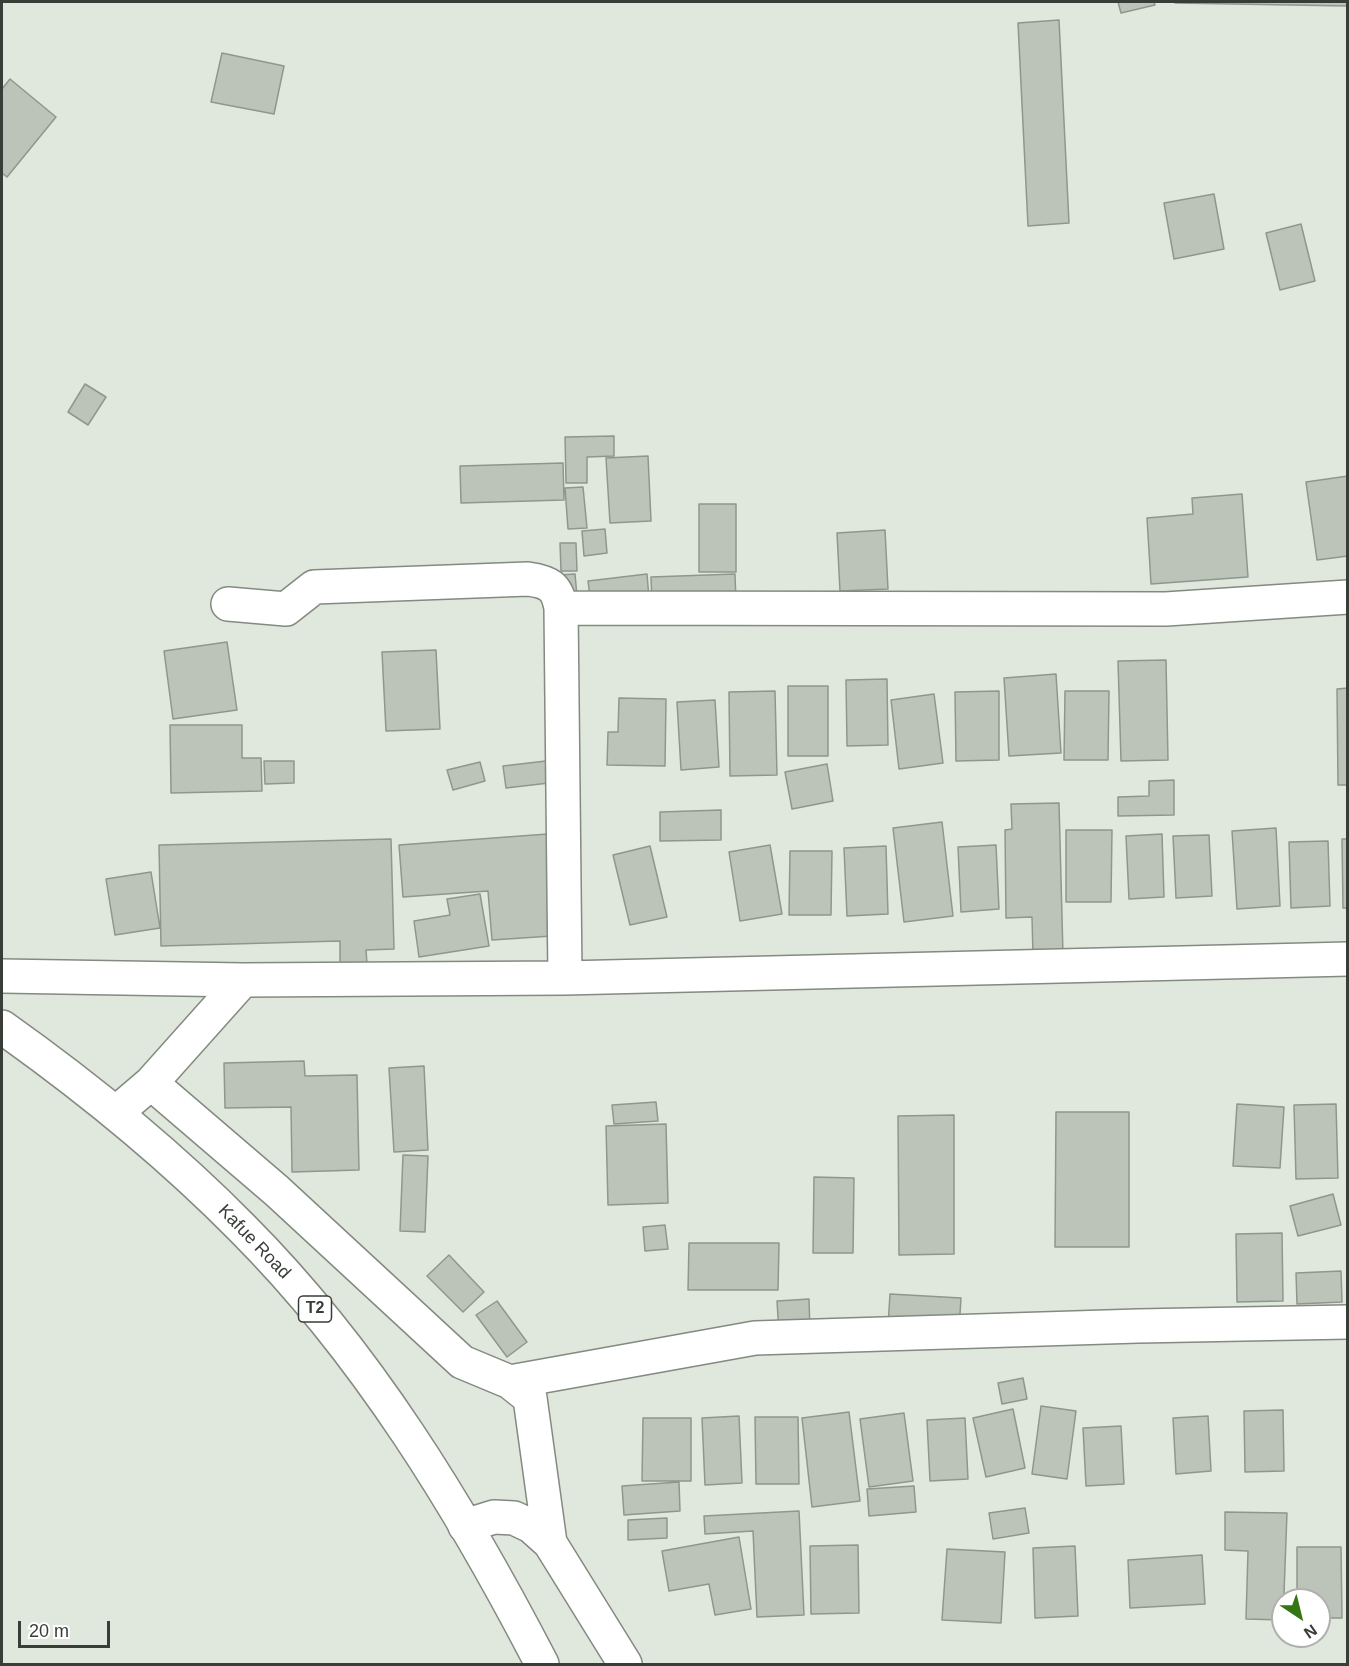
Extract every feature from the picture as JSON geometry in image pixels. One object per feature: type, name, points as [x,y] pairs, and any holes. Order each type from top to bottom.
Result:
[{"type":"main road","points":[[228,604],[286,609],[314,587],[528,579],[541,580],[551,585],[559,596],[561,608],[566,978]]},
{"type":"main road","points":[[561,608],[1154,609],[1347,597]]},
{"type":"main road","points":[[2,975],[243,980],[566,978],[1347,959]]},
{"type":"main road","points":[[117,1112],[151,1083],[243,980]]},
{"type":"main road","name":"Kafue Road","points":[[2,1027],[117,1112],[243,1228],[293,1283],[387,1402],[426,1461],[507,1596],[542,1664]]},
{"type":"main road","points":[[151,1083],[277,1191],[462,1362],[510,1382],[530,1398],[550,1543]]},
{"type":"main road","points":[[510,1382],[755,1338],[1347,1322]]},
{"type":"main road","points":[[465,1526],[494,1517],[514,1518],[531,1526],[550,1543],[625,1665]]},
{"type":"building","points":[[1118,2],[1154,2],[1155,5],[1121,13]]},
{"type":"building","points":[[1348,2],[1348,6],[1175,3]]},
{"type":"building","points":[[1059,20],[1069,223],[1028,226],[1018,23]]},
{"type":"building","points":[[222,53],[284,66],[274,114],[211,102]]},
{"type":"building","points":[[10,79],[56,117],[7,177],[2,173],[2,89]]},
{"type":"building","points":[[1214,194],[1224,249],[1174,259],[1164,203]]},
{"type":"building","points":[[1301,224],[1315,281],[1280,290],[1266,233]]},
{"type":"building","points":[[85,384],[106,397],[88,425],[68,412]]},
{"type":"building","points":[[614,436],[614,456],[587,457],[587,483],[566,483],[565,437]]},
{"type":"building","points":[[648,456],[651,521],[610,523],[606,458]]},
{"type":"building","points":[[563,463],[564,500],[461,503],[460,466]]},
{"type":"building","points":[[1348,476],[1348,556],[1317,560],[1306,482]]},
{"type":"building","points":[[583,487],[587,528],[568,529],[565,488]]},
{"type":"building","points":[[1242,494],[1248,577],[1151,584],[1147,518],[1193,514],[1192,498]]},
{"type":"building","points":[[699,504],[736,504],[736,572],[699,572]]},
{"type":"building","points":[[605,529],[607,553],[584,556],[582,531]]},
{"type":"building","points":[[885,530],[888,589],[840,591],[837,533]]},
{"type":"building","points":[[560,543],[576,543],[577,571],[561,571]]},
{"type":"building","points":[[575,574],[577,596],[559,575]]},
{"type":"building","points":[[647,574],[649,598],[591,605],[588,581]]},
{"type":"building","points":[[735,574],[736,602],[652,604],[651,577]]},
{"type":"building","points":[[227,642],[237,710],[173,719],[164,651]]},
{"type":"building","points":[[436,650],[440,729],[386,731],[382,652]]},
{"type":"building","points":[[1166,660],[1168,760],[1121,761],[1118,661]]},
{"type":"building","points":[[1056,674],[1061,753],[1009,756],[1004,678]]},
{"type":"building","points":[[887,679],[888,745],[847,746],[846,680]]},
{"type":"building","points":[[788,686],[828,686],[828,756],[788,756]]},
{"type":"building","points":[[1348,688],[1348,785],[1338,785],[1337,689]]},
{"type":"building","points":[[775,691],[777,775],[730,776],[729,692]]},
{"type":"building","points":[[999,691],[999,760],[956,761],[955,692]]},
{"type":"building","points":[[1065,691],[1109,691],[1108,760],[1064,760]]},
{"type":"building","points":[[934,694],[943,763],[899,769],[891,700]]},
{"type":"building","points":[[619,698],[666,699],[665,766],[607,765],[608,732],[618,732]]},
{"type":"building","points":[[715,700],[719,767],[681,770],[677,702]]},
{"type":"building","points":[[170,725],[242,725],[242,758],[261,758],[262,791],[171,793]]},
{"type":"building","points":[[563,759],[566,781],[506,788],[503,766]]},
{"type":"building","points":[[264,761],[294,761],[294,783],[265,784]]},
{"type":"building","points":[[480,762],[485,781],[453,790],[447,770]]},
{"type":"building","points":[[827,764],[833,801],[792,809],[785,772]]},
{"type":"building","points":[[1174,780],[1174,815],[1118,816],[1118,797],[1149,796],[1149,781]]},
{"type":"building","points":[[1059,803],[1063,955],[1033,956],[1032,917],[1006,918],[1005,830],[1012,829],[1011,804]]},
{"type":"building","points":[[721,810],[721,840],[660,841],[660,812]]},
{"type":"building","points":[[942,822],[953,916],[904,922],[893,828]]},
{"type":"building","points":[[1276,828],[1280,906],[1237,909],[1232,831]]},
{"type":"building","points":[[1066,830],[1112,830],[1111,902],[1066,902]]},
{"type":"building","points":[[561,833],[567,935],[492,940],[488,891],[403,897],[399,845]]},
{"type":"building","points":[[1162,834],[1164,897],[1129,899],[1126,836]]},
{"type":"building","points":[[1209,835],[1212,896],[1176,898],[1173,836]]},
{"type":"building","points":[[391,839],[394,949],[366,950],[367,964],[340,965],[340,941],[161,946],[159,845]]},
{"type":"building","points":[[1342,839],[1348,839],[1348,908],[1343,908]]},
{"type":"building","points":[[1328,841],[1330,906],[1291,908],[1289,842]]},
{"type":"building","points":[[770,845],[782,914],[740,921],[729,852]]},
{"type":"building","points":[[996,845],[999,909],[961,912],[958,847]]},
{"type":"building","points":[[650,846],[667,917],[630,925],[613,855]]},
{"type":"building","points":[[886,846],[888,914],[847,916],[844,848]]},
{"type":"building","points":[[790,851],[832,851],[831,915],[789,915]]},
{"type":"building","points":[[151,872],[160,928],[115,935],[106,879]]},
{"type":"building","points":[[480,894],[489,946],[419,957],[414,921],[450,915],[447,899]]},
{"type":"building","points":[[304,1061],[305,1076],[357,1075],[359,1170],[292,1172],[291,1107],[225,1108],[224,1063]]},
{"type":"building","points":[[424,1066],[428,1150],[394,1152],[389,1068]]},
{"type":"building","points":[[656,1102],[658,1121],[614,1124],[612,1105]]},
{"type":"building","points":[[1237,1104],[1284,1107],[1280,1168],[1233,1166]]},
{"type":"building","points":[[1336,1104],[1338,1178],[1296,1179],[1294,1105]]},
{"type":"building","points":[[1056,1112],[1129,1112],[1129,1247],[1055,1247]]},
{"type":"building","points":[[954,1115],[954,1254],[899,1255],[898,1116]]},
{"type":"building","points":[[666,1124],[668,1203],[608,1205],[606,1126]]},
{"type":"building","points":[[403,1155],[428,1156],[425,1232],[400,1231]]},
{"type":"building","points":[[814,1177],[854,1178],[853,1253],[813,1253]]},
{"type":"building","points":[[1333,1194],[1341,1225],[1298,1236],[1290,1206]]},
{"type":"building","points":[[665,1225],[668,1249],[645,1251],[643,1227]]},
{"type":"building","points":[[1282,1233],[1283,1301],[1237,1302],[1236,1234]]},
{"type":"building","points":[[689,1243],[779,1243],[778,1290],[688,1290]]},
{"type":"building","points":[[449,1255],[484,1292],[463,1312],[427,1276]]},
{"type":"building","points":[[1341,1271],[1342,1302],[1297,1304],[1296,1273]]},
{"type":"building","points":[[890,1294],[961,1298],[959,1330],[888,1326]]},
{"type":"building","points":[[809,1299],[810,1333],[779,1334],[777,1301]]},
{"type":"building","points":[[497,1301],[527,1342],[507,1357],[476,1315]]},
{"type":"building","points":[[1023,1378],[1027,1399],[1002,1404],[998,1383]]},
{"type":"building","points":[[1041,1406],[1076,1411],[1067,1479],[1032,1474]]},
{"type":"building","points":[[1013,1409],[1025,1468],[986,1477],[973,1418]]},
{"type":"building","points":[[1283,1410],[1284,1471],[1245,1472],[1244,1411]]},
{"type":"building","points":[[849,1412],[860,1501],[812,1507],[802,1418]]},
{"type":"building","points":[[904,1413],[913,1481],[869,1487],[860,1419]]},
{"type":"building","points":[[739,1416],[742,1483],[705,1485],[702,1418]]},
{"type":"building","points":[[1208,1416],[1211,1471],[1176,1474],[1173,1418]]},
{"type":"building","points":[[755,1417],[798,1417],[799,1484],[756,1484]]},
{"type":"building","points":[[643,1418],[691,1418],[691,1481],[642,1481]]},
{"type":"building","points":[[965,1418],[968,1479],[930,1481],[927,1420]]},
{"type":"building","points":[[1121,1426],[1124,1484],[1086,1486],[1083,1428]]},
{"type":"building","points":[[679,1482],[680,1511],[624,1515],[622,1486]]},
{"type":"building","points":[[914,1486],[916,1512],[869,1516],[867,1489]]},
{"type":"building","points":[[1025,1508],[1029,1533],[993,1539],[989,1513]]},
{"type":"building","points":[[799,1511],[804,1615],[757,1617],[753,1531],[705,1534],[704,1516]]},
{"type":"building","points":[[1225,1512],[1287,1513],[1284,1588],[1271,1588],[1271,1620],[1246,1619],[1248,1551],[1225,1550]]},
{"type":"building","points":[[667,1518],[667,1538],[628,1540],[628,1520]]},
{"type":"building","points":[[739,1537],[751,1609],[715,1615],[709,1584],[669,1591],[662,1551]]},
{"type":"building","points":[[858,1545],[859,1613],[811,1614],[810,1546]]},
{"type":"building","points":[[1075,1546],[1078,1616],[1035,1618],[1033,1548]]},
{"type":"building","points":[[1297,1547],[1341,1547],[1342,1618],[1331,1618],[1331,1588],[1297,1588]]},
{"type":"building","points":[[947,1549],[1005,1552],[1001,1623],[942,1620]]},
{"type":"building","points":[[1202,1555],[1205,1604],[1130,1608],[1128,1560]]}]
